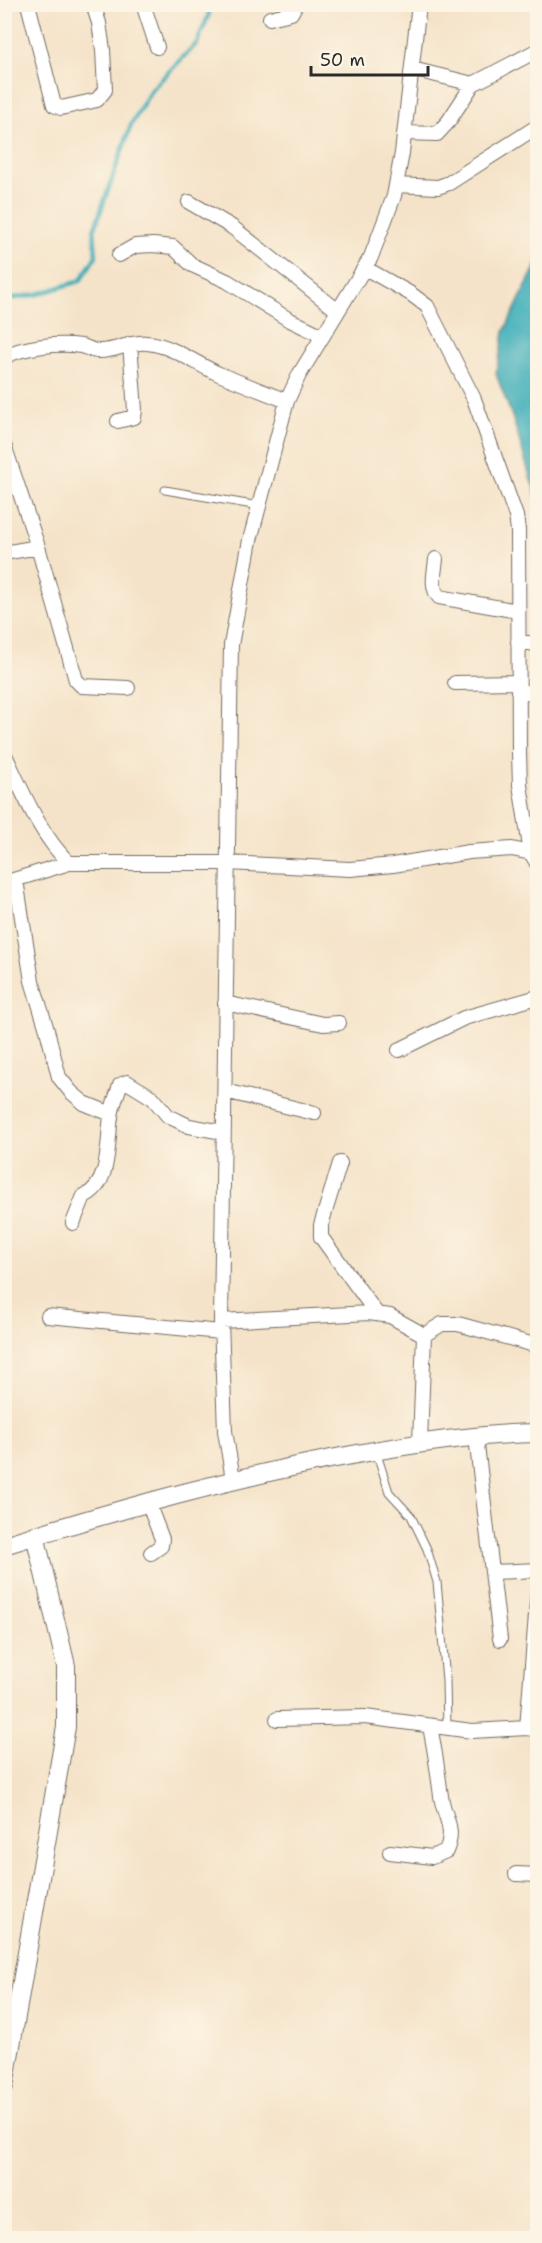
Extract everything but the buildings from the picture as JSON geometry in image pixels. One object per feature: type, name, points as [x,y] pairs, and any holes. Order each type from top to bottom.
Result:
[{"type":"street","points":[[28,4],[54,105],[62,108],[97,100],[105,90],[103,50],[99,22],[93,4]]},
{"type":"street","points":[[143,4],[157,47]]},
{"type":"street","points":[[270,18],[291,13],[296,4]]},
{"type":"street","points":[[233,1479],[225,1431],[221,1326],[231,645],[250,540],[286,401],[299,375],[371,257],[394,196],[419,4]]},
{"type":"street","points":[[404,133],[437,134],[448,122],[473,84],[537,50]]},
{"type":"street","points":[[412,69],[473,84]]},
{"type":"street","points":[[396,185],[438,187],[449,183],[537,126]]},
{"type":"street","points":[[189,202],[232,227],[338,311]]},
{"type":"street","points":[[119,255],[135,246],[153,245],[173,248],[192,265],[227,281],[288,319],[323,336]]},
{"type":"street","points":[[365,268],[411,294],[427,306],[474,399],[516,516],[520,785],[534,859]]},
{"type":"street","points":[[4,357],[13,352],[63,345],[82,346],[97,351],[113,350],[130,344],[159,345],[218,374],[286,401]]},
{"type":"street","points":[[118,421],[134,417],[130,344]]},
{"type":"street","points":[[4,445],[38,547],[76,680],[82,686],[128,688]]},
{"type":"street","points":[[4,554],[38,547]]},
{"type":"street","points":[[436,560],[434,582],[435,592],[439,597],[518,611]]},
{"type":"street","points":[[518,642],[537,644]]},
{"type":"street","points":[[455,683],[517,686],[537,694]]},
{"type":"street","points":[[4,753],[55,849],[69,863]]},
{"type":"street","points":[[111,1114],[84,1103],[59,1077],[32,981],[10,882],[69,863],[227,863],[350,869],[393,865],[469,852],[512,849],[534,859]]},
{"type":"street","points":[[399,1050],[464,1018],[537,997]]},
{"type":"street","points":[[225,1003],[323,1024],[339,1023]]},
{"type":"street","points":[[73,1223],[84,1196],[93,1193],[99,1185],[106,1161],[111,1114],[120,1085],[128,1082],[153,1098],[168,1116],[189,1126],[224,1132]]},
{"type":"street","points":[[225,1091],[314,1113]]},
{"type":"street","points":[[340,1163],[321,1225],[321,1238],[377,1314]]},
{"type":"street","points":[[48,1316],[221,1326],[369,1313],[390,1316],[424,1335]]},
{"type":"street","points":[[424,1335],[442,1324],[458,1324],[537,1346]]},
{"type":"street","points":[[420,1443],[424,1335]]},
{"type":"street","points":[[4,1545],[233,1479],[420,1443],[537,1433]]},
{"type":"street","points":[[476,1437],[500,1639]]},
{"type":"street","points":[[148,1503],[162,1539],[161,1546],[151,1553]]},
{"type":"street","points":[[4,2086],[66,1727],[66,1666],[35,1535]]},
{"type":"street","points":[[493,1572],[537,1570]]},
{"type":"street","points":[[277,1719],[365,1717],[472,1731],[532,1729],[537,1590]]},
{"type":"street","points":[[390,1852],[432,1857],[446,1851],[450,1841],[450,1825],[441,1800],[437,1757],[430,1727]]},
{"type":"street","points":[[516,1874],[537,1875]]},
{"type":"lane","points":[[165,490],[259,506]]},
{"type":"lane","points":[[376,1451],[389,1492],[411,1516],[427,1549],[437,1582],[446,1680],[447,1729]]},
{"type":"water","points":[[537,263],[537,500],[513,419],[496,374],[504,332]]},
{"type":"waterway","points":[[4,300],[38,294],[80,281],[96,256],[94,230],[131,125],[151,90],[197,43],[209,14],[207,4]]}]
